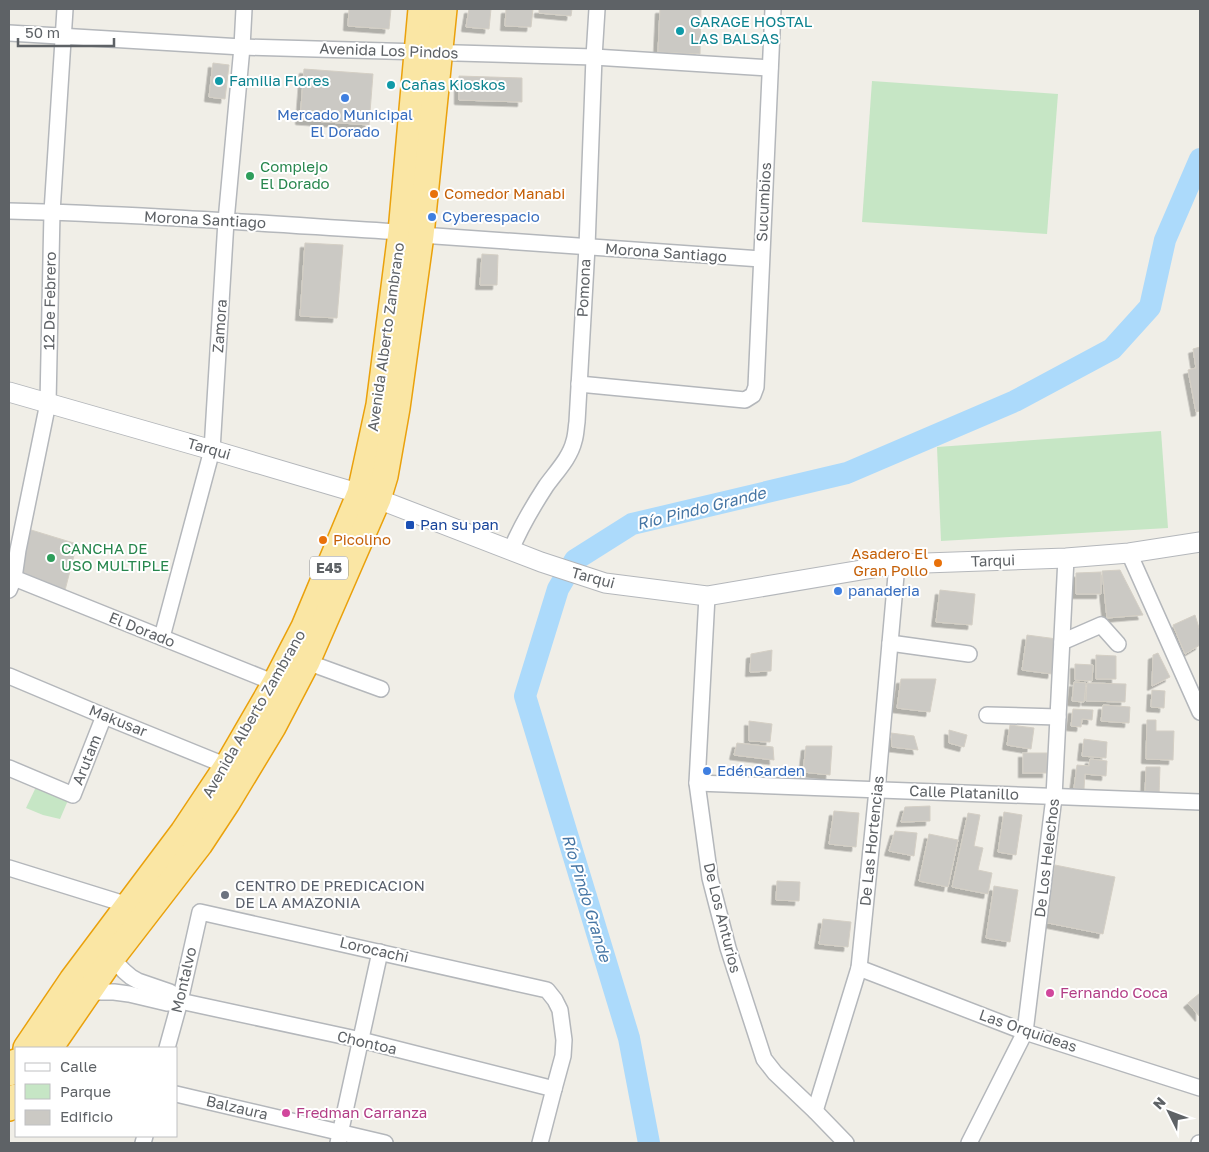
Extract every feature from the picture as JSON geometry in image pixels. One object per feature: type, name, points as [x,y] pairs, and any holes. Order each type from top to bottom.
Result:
[{"type":"highway","name":"Avenida Alberto Zambrano","points":[[51,1047],[112,958],[200,844],[273,727],[307,662],[369,496],[379,405],[411,234],[428,53],[421,9]]},
{"type":"highway","name":"Avenida Alberto Zambrano","points":[[428,53],[444,9]]},
{"type":"highway","name":"Avenida Alberto Zambrano","points":[[27,1047],[72,980],[183,832],[228,766],[275,683],[369,496]]},
{"type":"street","name":"12 De Febrero","points":[[10,581],[48,403],[52,212],[65,9]]},
{"type":"street","name":"Zamora","points":[[162,637],[212,450],[226,221],[244,9]]},
{"type":"street","name":"Pomona","points":[[511,550],[527,517],[546,486],[566,460],[574,442],[577,422],[587,247],[597,9]]},
{"type":"street","name":"Sucumbios","points":[[579,384],[745,400],[754,395],[756,386],[773,9]]},
{"type":"street","name":"Avenida Los Pindos","points":[[9,34],[242,47],[594,57],[770,68]]},
{"type":"street","name":"Morona Santiago","points":[[9,211],[226,221],[761,260]]},
{"type":"street","name":"Tarqui","points":[[9,392],[369,496],[541,562],[605,583],[707,596],[896,564],[1066,558],[1129,553],[1200,542]]},
{"type":"street","points":[[1129,553],[1200,712]]},
{"type":"street","name":"De Los Helechos","points":[[969,1143],[1025,1032],[1054,797],[1066,558]]},
{"type":"street","name":"De Las Hortencias","points":[[815,1110],[859,968],[877,790],[896,564]]},
{"type":"street","name":"El Dorado","points":[[10,581],[162,637],[275,683]]},
{"type":"street","name":"De Los Anturios","points":[[707,596],[697,783],[710,878],[728,948],[764,1059],[775,1073],[815,1110],[846,1143]]},
{"type":"street","points":[[1062,642],[1101,625],[1118,644]]},
{"type":"street","points":[[890,643],[969,654]]},
{"type":"street","points":[[307,662],[381,689]]},
{"type":"street","name":"Makusar","points":[[9,676],[228,766]]},
{"type":"street","points":[[987,715],[1058,718]]},
{"type":"street","name":"Arutam","points":[[9,768],[73,795],[104,716]]},
{"type":"street","name":"Calle Platanillo","points":[[697,783],[1200,802]]},
{"type":"street","points":[[9,868],[128,905]]},
{"type":"street","name":"Lorocachi","points":[[200,912],[547,990],[560,1010],[564,1040],[563,1056],[554,1089]]},
{"type":"street","name":"Montalvo","points":[[167,1047],[180,1001],[200,912]]},
{"type":"street","points":[[339,1138],[380,952]]},
{"type":"street","name":"Chontoa","points":[[112,958],[131,977],[170,992],[180,1001]]},
{"type":"street","name":"Las Orquideas","points":[[859,968],[1025,1032],[1200,1088]]},
{"type":"street","name":"Chontoa","points":[[88,992],[129,994],[167,1004],[180,1001],[361,1040],[554,1089]]},
{"type":"street","points":[[540,1143],[554,1089]]},
{"type":"street","name":"Balzaura","points":[[178,1095],[339,1138],[385,1143]]},
{"type":"green space","points":[[872,81],[1058,94],[1047,234],[862,222]]},
{"type":"green space","points":[[1161,431],[1168,528],[941,541],[937,447]]},
{"type":"green space","points":[[36,787],[69,798],[60,819],[26,808]]},
{"type":"building","points":[[349,9],[391,9],[389,29],[348,26]]},
{"type":"building","points":[[469,9],[491,9],[489,29],[466,27]]},
{"type":"building","points":[[506,9],[533,9],[531,27],[505,26]]},
{"type":"building","points":[[539,9],[572,9],[571,16],[539,13]]},
{"type":"building","name":"GARAGE HOSTAL LAS BALSAS","points":[[660,9],[701,9],[700,54],[658,52]]},
{"type":"building","name":"Familia Flores","points":[[213,63],[229,65],[225,99],[209,97]]},
{"type":"building","points":[[304,69],[373,74],[369,125],[300,120]]},
{"type":"building","points":[[459,76],[522,78],[522,102],[459,100]]},
{"type":"building","points":[[305,243],[343,245],[337,318],[300,316]]},
{"type":"building","points":[[482,254],[498,255],[497,285],[480,285]]},
{"type":"building","points":[[1200,347],[1200,411],[1196,412],[1188,370],[1196,368],[1193,349]]},
{"type":"building","points":[[28,529],[77,544],[63,598],[18,574]]},
{"type":"building","points":[[1120,570],[1143,615],[1107,618],[1102,571]]},
{"type":"building","points":[[1101,572],[1101,594],[1076,594],[1076,573]]},
{"type":"building","points":[[940,590],[975,594],[972,625],[936,622]]},
{"type":"building","points":[[1195,615],[1200,631],[1200,645],[1185,654],[1173,625]]},
{"type":"building","points":[[1027,635],[1057,639],[1052,674],[1022,670]]},
{"type":"building","points":[[772,650],[771,671],[750,672],[751,654]]},
{"type":"building","points":[[1158,653],[1170,677],[1152,686],[1153,655]]},
{"type":"building","points":[[1096,655],[1116,656],[1116,679],[1096,679]]},
{"type":"building","points":[[1075,664],[1093,665],[1092,681],[1075,680]]},
{"type":"building","points":[[901,679],[936,679],[930,712],[897,708]]},
{"type":"building","points":[[1074,682],[1086,683],[1084,702],[1072,701]]},
{"type":"building","points":[[1087,683],[1126,684],[1125,702],[1086,701]]},
{"type":"building","points":[[1152,690],[1165,691],[1164,708],[1151,707]]},
{"type":"building","points":[[1103,705],[1130,707],[1129,723],[1101,721]]},
{"type":"building","points":[[1073,709],[1093,710],[1092,720],[1082,719],[1081,727],[1071,726]]},
{"type":"building","points":[[1147,720],[1156,720],[1156,731],[1174,731],[1173,760],[1146,759]]},
{"type":"building","points":[[749,721],[772,724],[770,742],[749,741]]},
{"type":"building","points":[[1010,725],[1034,728],[1031,749],[1007,745]]},
{"type":"building","points":[[949,730],[967,735],[964,747],[949,743]]},
{"type":"building","points":[[891,733],[914,736],[918,750],[892,747]]},
{"type":"building","points":[[1084,739],[1107,742],[1106,758],[1082,756]]},
{"type":"building","points":[[737,743],[773,747],[774,760],[734,755]]},
{"type":"building","points":[[806,746],[832,746],[830,775],[803,772]]},
{"type":"building","points":[[1023,753],[1047,753],[1047,773],[1023,773]]},
{"type":"building","points":[[1090,759],[1107,761],[1106,776],[1085,774],[1084,789],[1074,788],[1077,765],[1089,766]]},
{"type":"building","points":[[1146,767],[1160,767],[1159,797],[1145,796]]},
{"type":"building","points":[[930,806],[930,821],[901,822],[905,807]]},
{"type":"building","points":[[834,811],[859,813],[856,847],[829,844]]},
{"type":"building","points":[[1004,812],[1022,815],[1016,855],[998,852]]},
{"type":"building","points":[[968,813],[980,815],[974,846],[983,848],[978,870],[992,873],[988,894],[952,887]]},
{"type":"building","points":[[895,831],[917,833],[914,856],[889,851]]},
{"type":"building","points":[[929,834],[958,840],[948,887],[919,881]]},
{"type":"building","points":[[1055,865],[1115,877],[1103,934],[1043,922]]},
{"type":"building","points":[[777,881],[800,882],[799,901],[776,900]]},
{"type":"building","points":[[994,886],[1018,890],[1010,942],[986,938]]},
{"type":"building","points":[[823,919],[851,922],[848,947],[819,944]]},
{"type":"building","points":[[1200,993],[1200,1017],[1188,1003]]},
{"type":"waterway","name":"Río Pindo Grande","points":[[649,1143],[629,1038],[525,696],[558,589],[575,560],[632,524],[847,473],[1015,401],[1112,349],[1150,307],[1165,240],[1200,159]]},
{"type":"place","name":"GARAGE HOSTAL LAS BALSAS","points":[[680,31]]},
{"type":"place","name":"Familia Flores","points":[[219,81]]},
{"type":"place","name":"Cañas Kioskos","points":[[391,85]]},
{"type":"place","name":"Mercado Municipal El Dorado","points":[[345,98]]},
{"type":"place","name":"Complejo El Dorado","points":[[250,176]]},
{"type":"place","name":"Comedor Manabi","points":[[434,194]]},
{"type":"place","name":"Cyberespacio","points":[[432,217]]},
{"type":"place","name":"Pan su pan","points":[[410,525]]},
{"type":"place","name":"Picolino","points":[[323,540]]},
{"type":"place","name":"CANCHA DE USO MULTIPLE","points":[[51,558]]},
{"type":"place","name":"Asadero El Gran Pollo","points":[[938,563]]},
{"type":"place","name":"panaderia","points":[[838,591]]},
{"type":"place","name":"EdénGarden","points":[[707,771]]},
{"type":"place","name":"CENTRO DE PREDICACION DE LA AMAZONIA","points":[[225,895]]},
{"type":"place","name":"Fernando Coca","points":[[1050,993]]},
{"type":"place","name":"Fredman Carranza","points":[[286,1113]]}]
